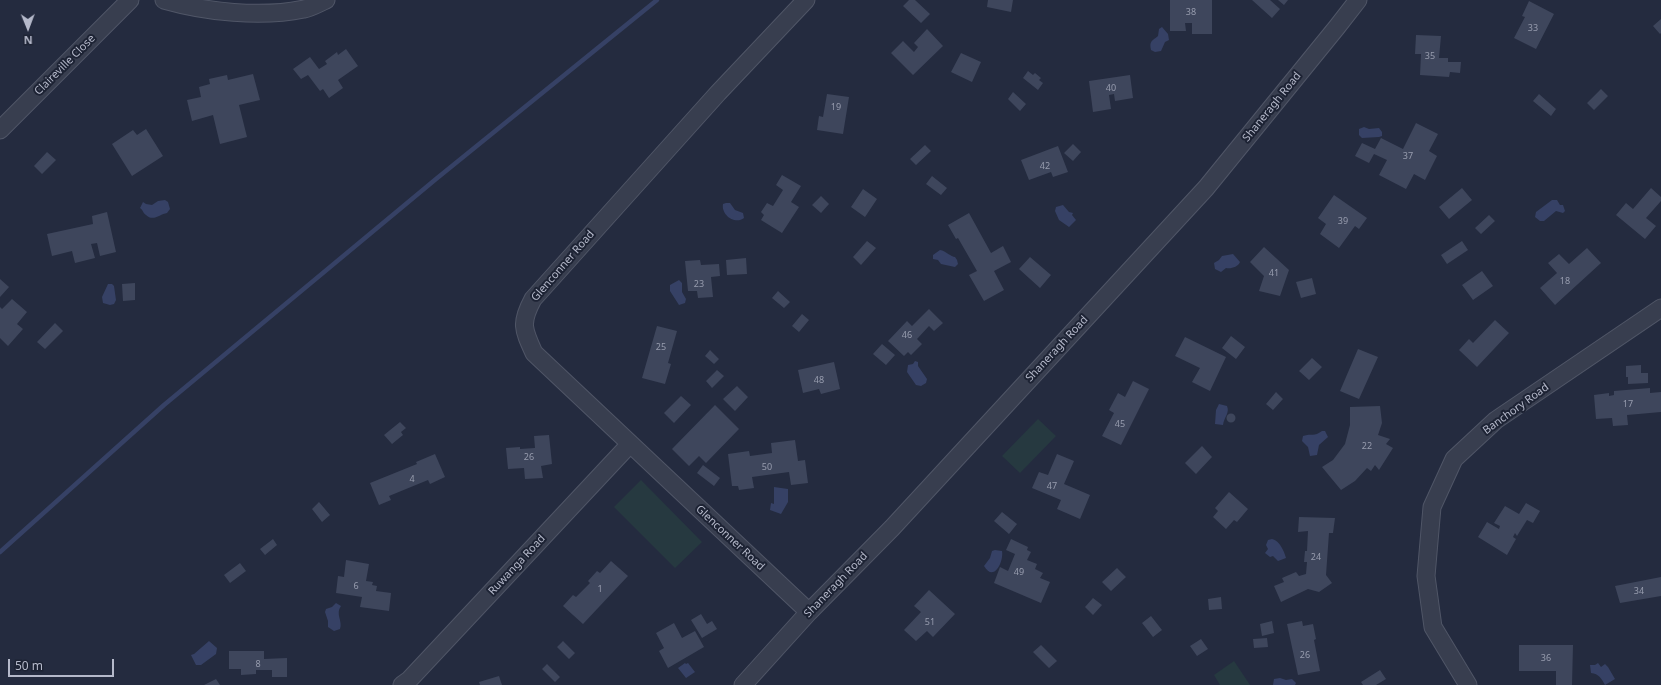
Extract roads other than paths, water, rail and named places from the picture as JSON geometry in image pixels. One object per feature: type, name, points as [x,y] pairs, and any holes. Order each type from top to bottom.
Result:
[{"type":"street","name":"Claireville Close","points":[[0,130],[130,0]]},
{"type":"street","points":[[164,0],[196,7],[233,12],[270,13],[305,9],[326,0]]},
{"type":"street","name":"Glenconner Road","points":[[806,0],[718,93],[533,299],[525,313],[524,331],[534,353],[809,612]]},
{"type":"street","name":"Shaneragh Road","points":[[743,685],[809,612],[892,528],[1206,188],[1358,0]]},
{"type":"street","name":"Banchory Road","points":[[1468,685],[1433,627],[1426,576],[1432,507],[1454,459],[1496,420],[1661,308]]},
{"type":"street","name":"Ruwanga Road","points":[[402,685],[409,680],[630,444]]},
{"type":"water","points":[[1162,27],[1168,34],[1169,40],[1165,42],[1161,51],[1155,52],[1151,50],[1151,43],[1158,36],[1159,29]]},
{"type":"water","points":[[1364,127],[1369,129],[1379,128],[1382,132],[1382,136],[1362,138],[1359,135],[1359,129]]},
{"type":"water","points":[[165,200],[168,202],[170,209],[167,213],[154,218],[149,217],[140,208],[143,202],[152,205],[158,201]]},
{"type":"water","points":[[1552,200],[1557,200],[1560,205],[1563,205],[1565,211],[1563,213],[1556,211],[1544,221],[1540,221],[1535,217],[1536,212]]},
{"type":"water","points":[[730,203],[735,210],[743,213],[744,218],[740,220],[733,220],[729,218],[724,212],[723,208],[723,204]]},
{"type":"water","points":[[1063,205],[1069,212],[1073,213],[1072,215],[1076,220],[1069,227],[1059,220],[1055,211],[1056,207]]},
{"type":"water","points":[[940,250],[955,257],[958,264],[955,267],[941,264],[938,260],[933,259],[933,255]]},
{"type":"water","points":[[1233,254],[1240,262],[1238,265],[1232,268],[1226,268],[1221,272],[1215,269],[1214,263],[1222,256]]},
{"type":"water","points":[[679,280],[682,283],[682,292],[686,299],[685,303],[679,305],[670,291],[670,285]]},
{"type":"water","points":[[108,284],[112,284],[114,286],[116,300],[114,304],[110,305],[103,303],[102,297]]},
{"type":"water","points":[[915,361],[918,362],[918,366],[927,379],[926,383],[921,386],[916,385],[907,372],[908,365],[913,364]]},
{"type":"water","points":[[1219,404],[1227,406],[1228,408],[1223,425],[1215,424],[1216,410]]},
{"type":"water","points":[[1325,431],[1328,437],[1319,445],[1317,455],[1310,456],[1308,447],[1302,441],[1303,436],[1317,434]]},
{"type":"water","points":[[774,487],[788,489],[788,502],[781,514],[770,510],[771,503],[774,504]]},
{"type":"water","points":[[1268,540],[1275,540],[1283,549],[1286,558],[1278,561],[1273,556],[1270,557],[1265,553],[1268,549],[1266,545]]},
{"type":"water","points":[[992,551],[1002,551],[1002,555],[998,569],[991,572],[984,566],[990,558]]},
{"type":"water","points":[[336,603],[341,606],[339,609],[339,615],[341,626],[340,629],[334,631],[328,627],[325,612],[326,609],[332,607]]},
{"type":"water","points":[[209,641],[217,648],[216,654],[201,665],[196,665],[191,655]]},
{"type":"water","points":[[685,663],[688,663],[695,672],[686,678],[678,668]]},
{"type":"water","points":[[1598,663],[1601,667],[1605,664],[1615,679],[1605,685],[1600,677],[1591,673],[1590,665],[1595,665]]},
{"type":"water","points":[[1280,678],[1286,680],[1292,679],[1296,683],[1295,685],[1273,685],[1274,679]]},
{"type":"waterway","points":[[0,552],[164,405],[436,179],[657,0]]}]
